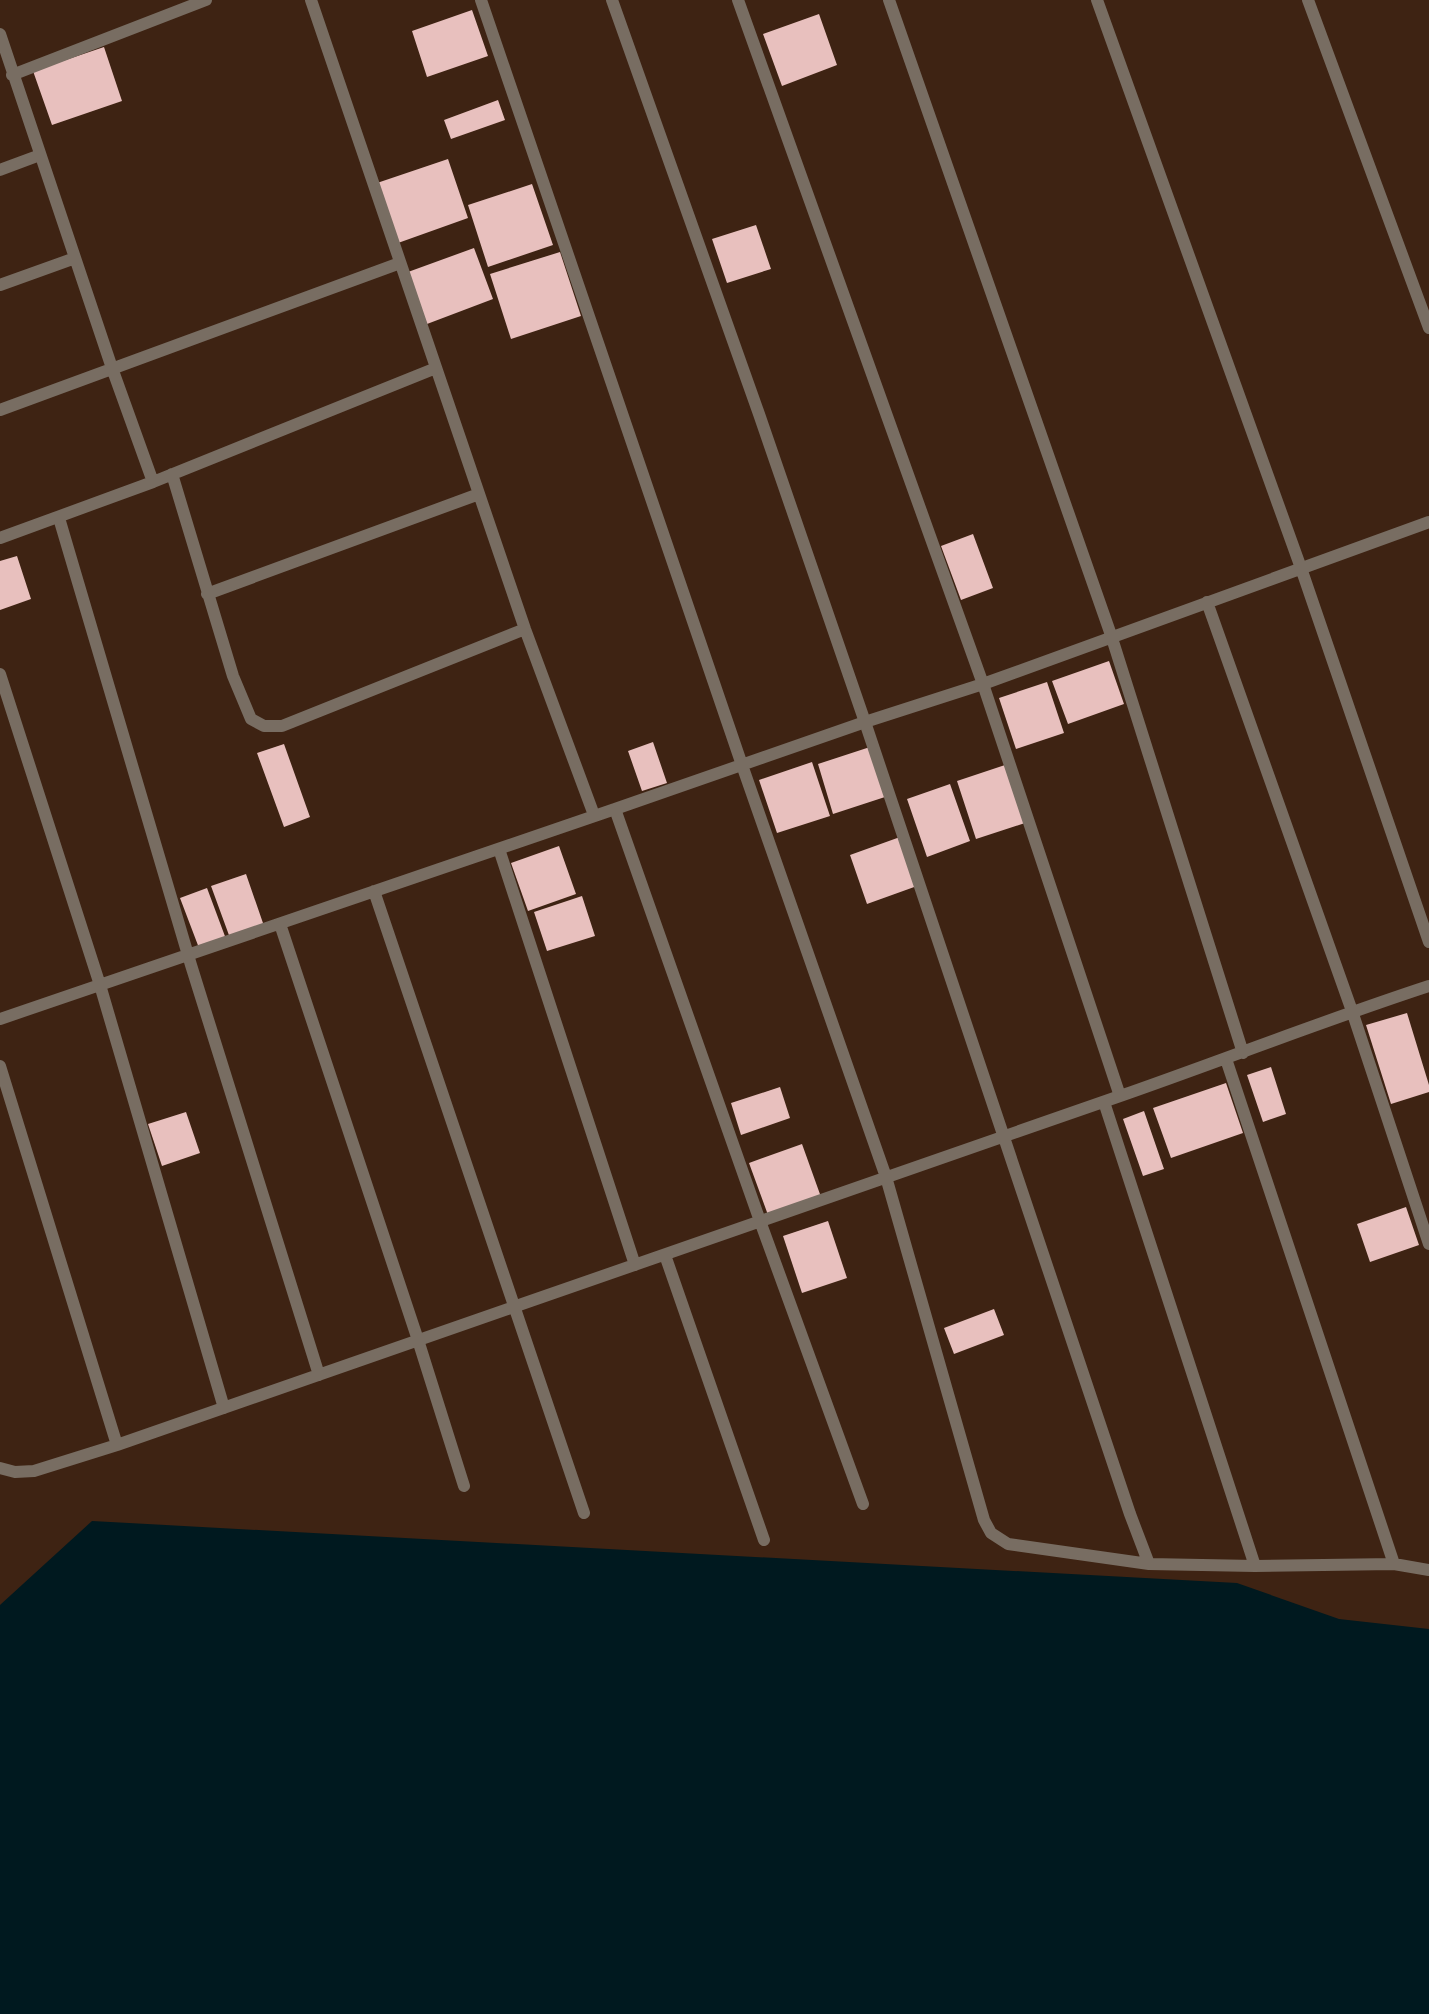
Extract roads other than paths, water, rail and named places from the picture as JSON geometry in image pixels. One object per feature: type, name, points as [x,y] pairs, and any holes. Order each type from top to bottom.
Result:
[{"type":"street","points":[[8,69],[206,0]]},
{"type":"street","points":[[311,0],[525,629],[594,815]]},
{"type":"street","points":[[480,0],[886,1178],[984,1520],[991,1533],[1008,1544],[1149,1564],[1255,1566],[1394,1564],[1429,1570]]},
{"type":"street","points":[[612,0],[763,425],[865,722],[1130,1514],[1149,1564]]},
{"type":"street","points":[[738,0],[982,684],[1120,1096]]},
{"type":"street","points":[[889,0],[1111,635],[1243,1053]]},
{"type":"street","points":[[1097,0],[1301,568],[1429,942]]},
{"type":"street","points":[[1308,0],[1429,328]]},
{"type":"street","points":[[0,34],[8,69],[153,482]]},
{"type":"street","points":[[0,170],[40,155]]},
{"type":"street","points":[[0,285],[75,258]]},
{"type":"street","points":[[0,410],[400,263]]},
{"type":"street","points":[[0,538],[153,482],[436,368]]},
{"type":"street","points":[[172,474],[233,676],[251,719],[264,726],[282,726],[525,629]]},
{"type":"street","points":[[207,594],[479,494]]},
{"type":"street","points":[[59,518],[188,955],[319,1375]]},
{"type":"street","points":[[0,1019],[865,722],[982,684],[1111,635],[1429,522]]},
{"type":"street","points":[[1207,602],[1352,1011],[1429,1244]]},
{"type":"street","points":[[0,674],[100,985],[224,1408]]},
{"type":"street","points":[[615,809],[760,1221],[863,1504]]},
{"type":"street","points":[[499,849],[635,1265]]},
{"type":"street","points":[[374,891],[584,1513]]},
{"type":"street","points":[[280,924],[464,1486]]},
{"type":"street","points":[[0,1468],[15,1472],[34,1472],[117,1445],[1104,1102],[1243,1053],[1352,1011],[1429,986]]},
{"type":"street","points":[[1226,1059],[1394,1564]]},
{"type":"street","points":[[0,1066],[117,1445]]},
{"type":"street","points":[[1104,1102],[1255,1566]]},
{"type":"street","points":[[665,1255],[764,1540]]},
{"type":"water","points":[[92,1521],[1237,1583],[1339,1619],[1429,1629],[1429,2014],[0,2014],[0,1605]]}]
